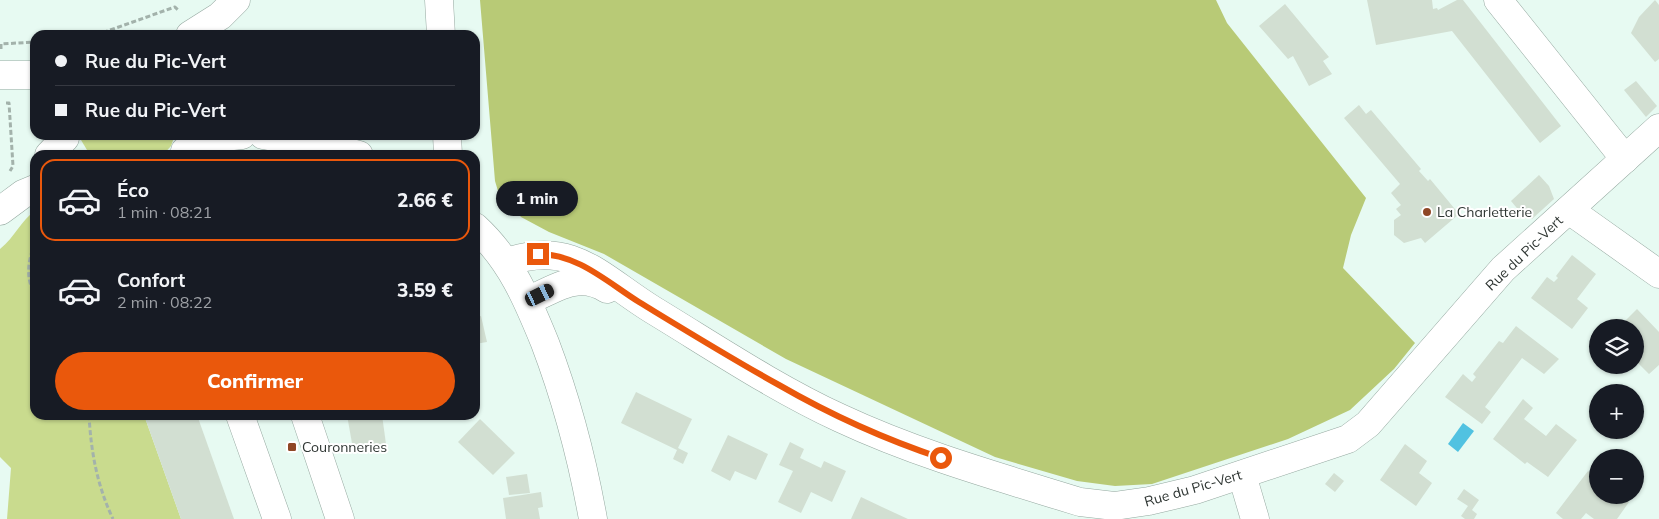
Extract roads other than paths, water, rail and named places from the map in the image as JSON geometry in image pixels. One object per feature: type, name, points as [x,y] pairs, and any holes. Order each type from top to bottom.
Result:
[{"type":"street","points":[[439,0],[441,30]]},
{"type":"street","points":[[1498,0],[1624,159]]},
{"type":"street","points":[[3,75],[30,75]]},
{"type":"street","points":[[3,75],[30,90]]},
{"type":"street","name":"Rue du Pic-Vert","points":[[507,262],[538,254],[562,256],[586,266],[638,301],[779,386],[839,418],[906,446],[1080,502],[1097,506],[1131,504],[1194,490],[1348,439],[1364,427],[1503,269],[1659,128]]},
{"type":"street","points":[[186,147],[208,140]]},
{"type":"street","points":[[291,140],[340,150]]},
{"type":"street","points":[[0,211],[26,183]]},
{"type":"street","points":[[1569,210],[1659,274]]},
{"type":"street","points":[[480,232],[507,262],[528,301],[570,414],[593,519]]},
{"type":"street","name":"Rue du Pic-Vert","points":[[528,301],[552,289],[581,280],[598,283],[614,293],[638,301]]},
{"type":"street","points":[[242,420],[277,519]]},
{"type":"street","points":[[306,420],[340,519]]},
{"type":"street","points":[[1242,475],[1255,519]]},
{"type":"water","points":[[1463,423],[1474,431],[1458,452],[1448,444]]},
{"type":"place","name":"La Charletterie","points":[[1427,212]]},
{"type":"place","name":"Couronneries","points":[[292,447]]}]
